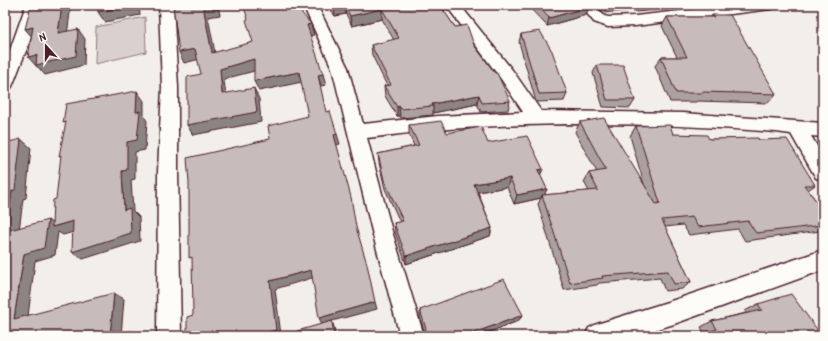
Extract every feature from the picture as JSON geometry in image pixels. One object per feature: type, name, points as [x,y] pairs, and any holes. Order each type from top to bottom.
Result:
[{"type":"street","points":[[5,84],[21,43],[33,5]]},
{"type":"street","points":[[166,5],[170,88],[168,171],[169,336]]},
{"type":"street","points":[[310,5],[340,68],[382,231],[412,336]]},
{"type":"street","points":[[452,5],[507,75],[537,118]]},
{"type":"street","points":[[587,5],[599,19],[608,22],[643,20],[770,5]]},
{"type":"street","points":[[356,132],[449,122],[537,118],[657,118],[823,130]]},
{"type":"street","points":[[796,127],[823,172]]},
{"type":"street","points":[[597,336],[674,312],[823,260]]},
{"type":"shaded area","points":[[145,17],[146,52],[95,64],[96,27]]},
{"type":"building","points":[[31,5],[62,5],[58,33],[78,29],[76,56],[36,65],[37,55],[28,57],[33,27],[25,29]]},
{"type":"building","points":[[98,5],[132,5],[98,12]]},
{"type":"building","points":[[173,5],[209,5],[203,6],[212,53],[253,42],[243,5],[295,5],[311,24],[307,25],[323,74],[318,75],[326,112],[330,111],[337,134],[334,135],[351,197],[356,227],[367,264],[375,302],[319,318],[311,270],[270,281],[276,330],[254,336],[187,336],[187,317],[193,315],[192,257],[189,258],[189,183],[187,158],[270,139],[268,126],[308,116],[299,72],[254,81],[254,59],[220,69],[222,94],[254,88],[257,112],[187,125],[187,77],[201,74],[195,49],[179,52]]},
{"type":"building","points":[[345,5],[440,5],[455,27],[467,25],[474,45],[495,73],[497,73],[510,101],[482,103],[479,95],[432,104],[433,106],[401,109],[399,106],[397,107],[384,86],[391,85],[371,45],[399,38],[382,9],[350,16]]},
{"type":"building","points":[[537,5],[587,5],[589,7],[549,18]]},
{"type":"building","points":[[712,15],[730,15],[776,94],[702,92],[703,93],[676,93],[661,57],[687,57],[667,17],[714,17]]},
{"type":"building","points":[[540,31],[552,51],[567,93],[539,94],[521,34]]},
{"type":"building","points":[[597,65],[623,65],[635,100],[607,100]]},
{"type":"building","points":[[137,91],[136,112],[140,111],[137,140],[127,142],[127,170],[122,171],[124,210],[130,208],[131,233],[72,252],[73,221],[52,227],[53,200],[56,199],[61,155],[59,156],[66,122],[63,123],[66,104]]},
{"type":"building","points":[[604,118],[656,204],[660,203],[636,126],[670,125],[673,134],[707,135],[709,139],[787,139],[815,185],[804,185],[823,210],[823,225],[756,233],[748,221],[698,227],[692,217],[662,220],[691,282],[674,284],[668,271],[602,276],[603,278],[570,283],[542,195],[598,190],[589,173],[606,170],[580,122]]},
{"type":"building","points":[[441,121],[447,133],[481,127],[488,143],[527,136],[543,169],[538,170],[547,189],[517,195],[510,178],[474,184],[492,228],[406,256],[394,223],[403,221],[384,180],[378,154],[419,145],[409,125]]},
{"type":"building","points":[[21,139],[15,190],[12,191],[6,231],[48,220],[44,248],[24,254],[14,319],[114,293],[110,336],[5,336],[5,143]]},
{"type":"building","points":[[504,279],[523,315],[465,336],[427,336],[420,310]]},
{"type":"building","points":[[791,294],[822,336],[695,336],[717,329],[712,321],[762,310],[758,304]]},
{"type":"building","points":[[332,321],[334,336],[297,336],[297,331]]},
{"type":"building","points":[[132,331],[132,336],[112,336]]}]
